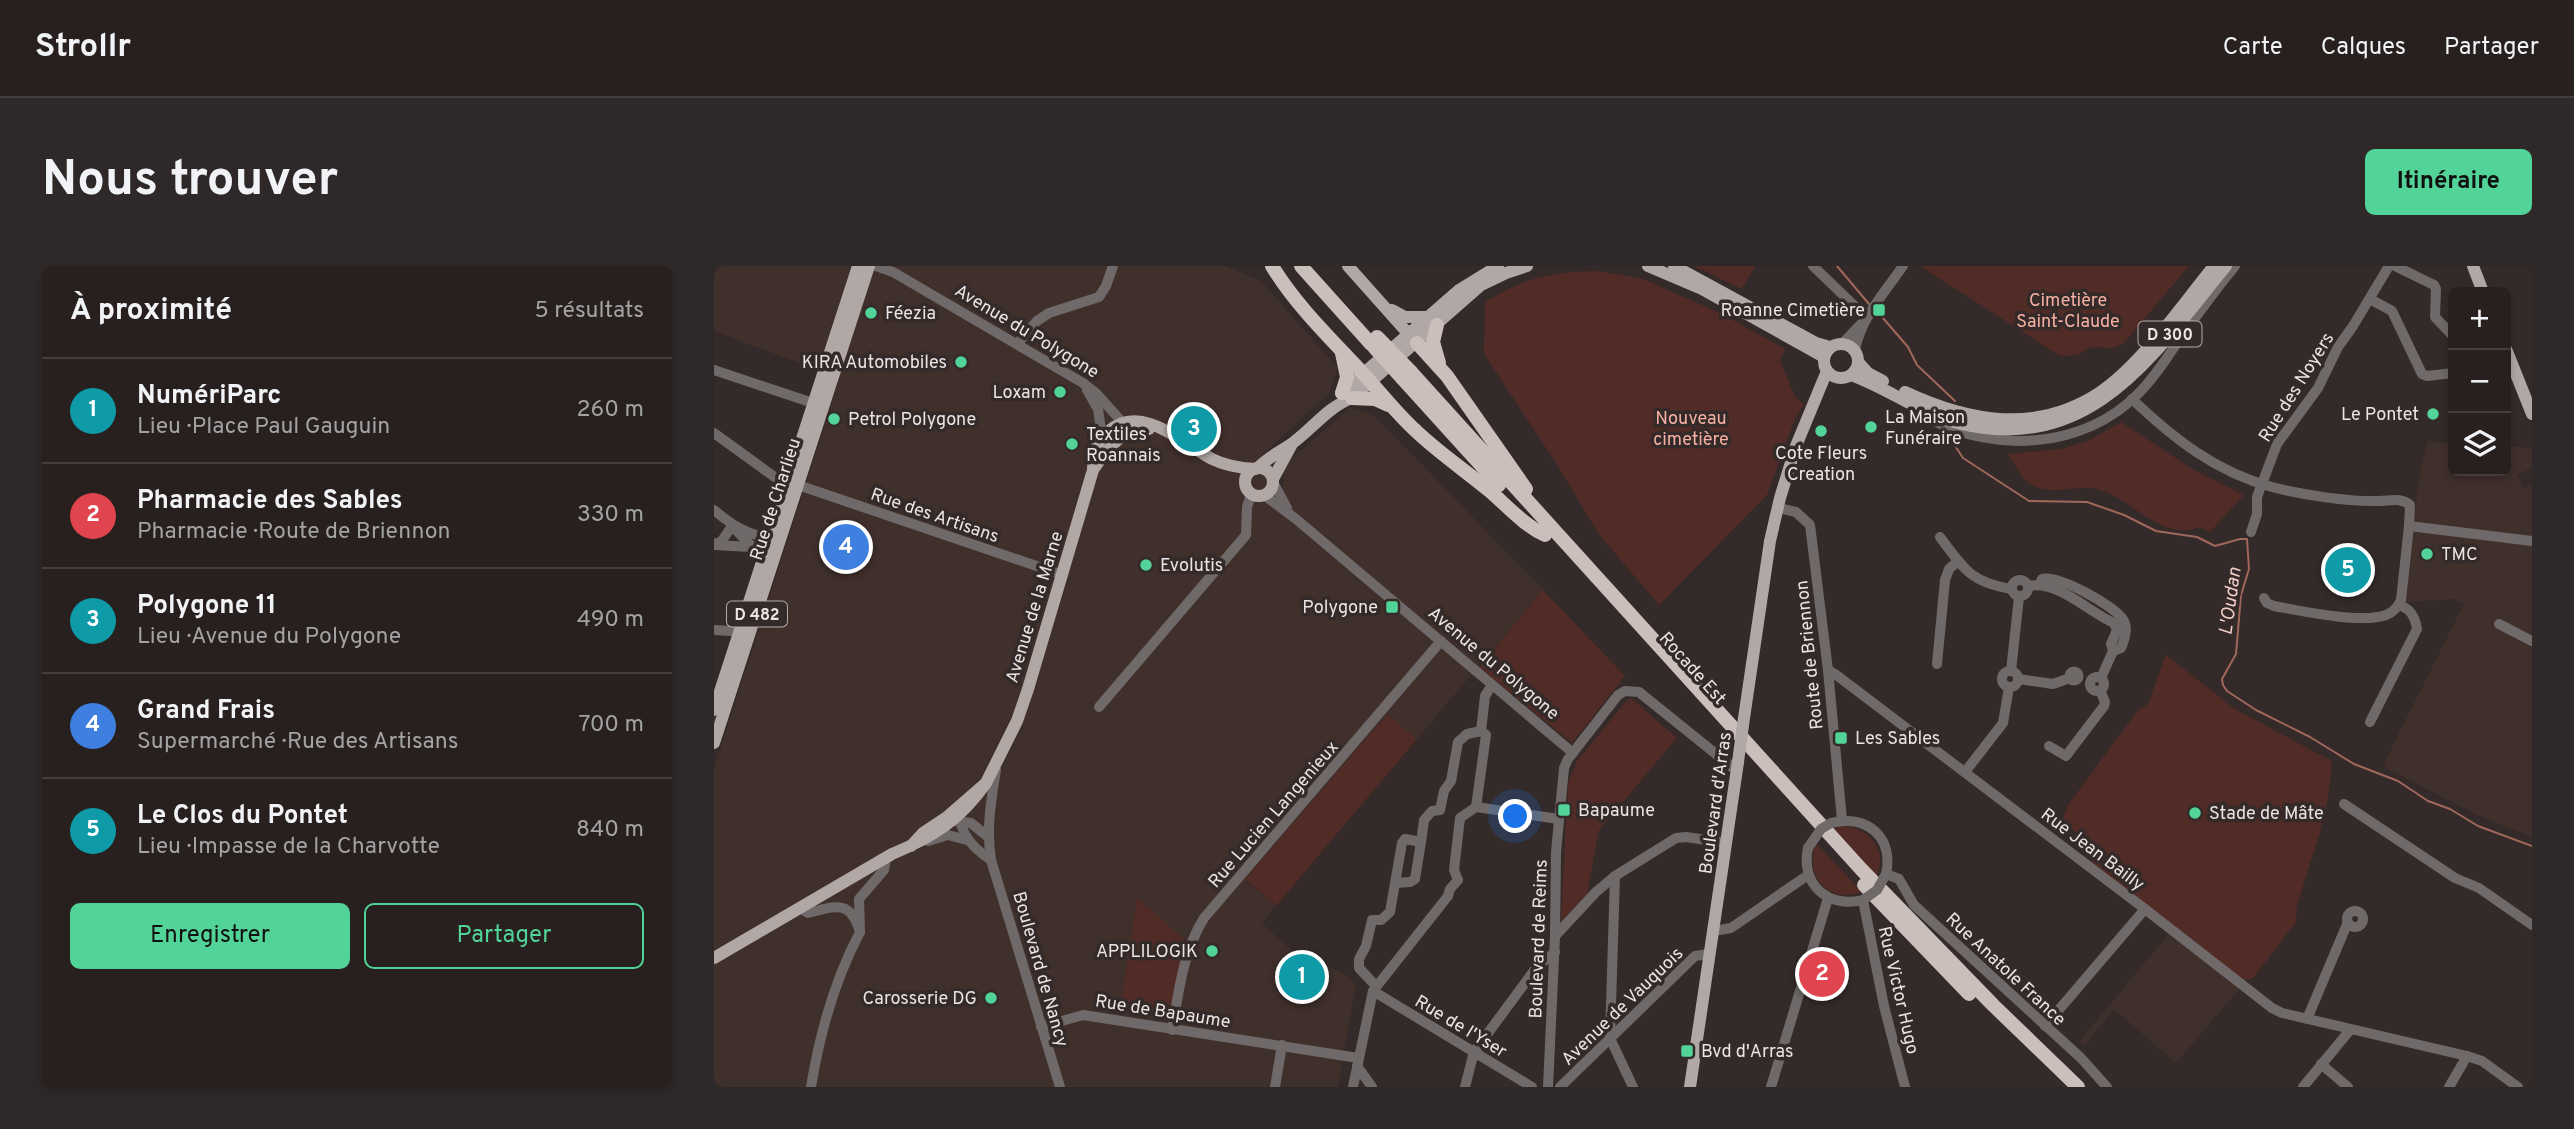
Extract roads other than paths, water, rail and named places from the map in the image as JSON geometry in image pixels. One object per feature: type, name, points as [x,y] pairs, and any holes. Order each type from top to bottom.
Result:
[{"type":"highway","points":[[1272,266],[1294,299],[1392,408],[1530,528],[1545,535]]},
{"type":"highway","name":"Rocade Est","points":[[1301,266],[1374,340],[1569,549],[1861,869],[1993,1005],[2078,1087]]},
{"type":"highway","name":"Rocade Est","points":[[1313,266],[1374,340]]},
{"type":"highway","points":[[1433,321],[1433,349],[1447,376]]},
{"type":"highway","points":[[1413,338],[1447,376],[1523,485],[1566,538],[1569,549]]},
{"type":"highway","points":[[1341,351],[1347,377],[1343,398],[1375,399],[1392,408]]},
{"type":"highway","name":"Rocade Est","points":[[1407,375],[1545,535],[1885,908],[1979,1004],[2066,1087]]},
{"type":"main road","name":"Rue de Charlieu","points":[[746,632],[764,559],[793,485],[813,403],[859,266]]},
{"type":"main road","name":"Rue de Charlieu","points":[[714,743],[717,712],[869,266]]},
{"type":"main road","points":[[1433,321],[1459,290],[1498,266]]},
{"type":"main road","points":[[1293,443],[1270,491],[1254,492],[1246,477],[1273,454],[1293,443],[1433,321],[1482,285],[1527,266]]},
{"type":"main road","points":[[1648,266],[1832,349]]},
{"type":"main road","points":[[1674,266],[1816,343],[1856,356],[1851,375],[1832,375],[1832,349]]},
{"type":"main road","name":"D 300","points":[[1851,375],[1956,413],[1987,419],[2029,418],[2077,404],[2109,385],[2128,368],[2214,266]]},
{"type":"main road","name":"D 300","points":[[1856,356],[1868,373],[1931,413],[1983,428],[2018,429],[2040,426],[2072,416],[2100,402],[2129,380],[2226,266]]},
{"type":"main road","points":[[2473,266],[2481,287]]},
{"type":"main road","points":[[1352,271],[1393,312],[1405,317],[1433,321]]},
{"type":"main road","points":[[1352,271],[1413,338]]},
{"type":"main road","points":[[2507,350],[2526,383],[2532,414]]},
{"type":"main road","name":"Boulevard d'Arras","points":[[1690,1087],[1770,541],[1796,446],[1832,375]]},
{"type":"main road","points":[[1102,437],[1122,422]]},
{"type":"main road","name":"Avenue du Polygone","points":[[1122,422],[1147,423],[1170,435],[1213,459],[1254,492]]},
{"type":"main road","points":[[1093,470],[1116,440],[1133,430],[1146,429],[1170,435]]},
{"type":"main road","name":"Avenue de la Marne","points":[[714,958],[886,858],[932,836],[975,799],[997,765],[1017,721],[1063,575],[1093,470],[1093,460],[1102,437]]},
{"type":"main road","name":"Avenue du Polygone","points":[[1213,459],[1236,467],[1256,468]]},
{"type":"main road","points":[[1256,468],[1268,471],[1273,481]]},
{"type":"main road","name":"Avenue de la Marne","points":[[911,846],[937,824],[958,815]]},
{"type":"street","name":"Avenue du Polygone","points":[[876,266],[891,269],[1083,383],[1097,394],[1122,422]]},
{"type":"street","points":[[1017,344],[1037,321],[1049,313],[1099,297],[1113,266]]},
{"type":"street","points":[[1813,266],[1871,312]]},
{"type":"street","points":[[1832,349],[1871,312],[1903,266]]},
{"type":"street","points":[[1887,386],[1947,427],[1989,438],[2033,442],[2069,434],[2117,413],[2132,399],[2151,379],[2203,305],[2235,266]]},
{"type":"street","name":"Rue des Noyers","points":[[2251,532],[2257,513],[2257,497],[2282,436],[2318,388],[2337,348],[2389,266]]},
{"type":"street","points":[[2395,266],[2434,285],[2435,317],[2448,331]]},
{"type":"street","points":[[2370,299],[2392,311],[2422,374],[2427,376],[2448,373]]},
{"type":"street","points":[[1856,356],[1871,312]]},
{"type":"street","points":[[714,370],[813,403]]},
{"type":"street","name":"Avenue de la Marne","points":[[1083,383],[1098,409],[1102,437]]},
{"type":"street","points":[[2132,399],[2193,452],[2262,484],[2300,493],[2378,502],[2402,500],[2410,505],[2399,605]]},
{"type":"street","points":[[1093,470],[1104,446],[1119,431],[1122,422]]},
{"type":"street","name":"Rue des Artisans","points":[[714,433],[793,485],[1063,575]]},
{"type":"street","name":"Avenue du Polygone","points":[[1273,481],[1281,500],[1296,519]]},
{"type":"street","points":[[1099,707],[1246,535],[1247,507],[1254,492]]},
{"type":"street","name":"Avenue du Polygone","points":[[1254,492],[1296,519],[1573,753]]},
{"type":"street","name":"Route de Briennon","points":[[1778,508],[1796,512],[1810,525],[1828,670],[1842,820]]},
{"type":"street","points":[[714,510],[764,559]]},
{"type":"street","points":[[732,526],[771,537]]},
{"type":"street","points":[[714,544],[721,542],[732,526]]},
{"type":"street","points":[[2409,526],[2532,541]]},
{"type":"street","points":[[1940,537],[1970,575],[1984,582],[2011,589],[2020,597]]},
{"type":"street","points":[[714,544],[751,547]]},
{"type":"street","points":[[1937,664],[1945,580],[1949,569],[1958,561]]},
{"type":"street","points":[[2020,597],[2042,579],[2051,578],[2067,583],[2113,609],[2126,625],[2121,648],[2113,652],[2096,679],[2093,689],[2100,690],[2105,706],[2066,756],[2049,746]]},
{"type":"street","points":[[2011,589],[2019,580],[2034,586]]},
{"type":"street","points":[[2015,675],[2020,597]]},
{"type":"street","points":[[2264,598],[2267,604],[2274,606],[2323,614],[2382,616],[2399,605],[2407,607],[2414,615],[2417,629],[2370,722]]},
{"type":"street","points":[[2499,625],[2532,641]]},
{"type":"street","points":[[714,630],[746,632]]},
{"type":"street","name":"Rue Lucien Langenieux","points":[[1172,1030],[1191,939],[1204,918],[1441,641]]},
{"type":"street","name":"Rue Jean Bailly","points":[[1828,670],[2272,1008],[2281,1013],[2350,1030],[2467,1056],[2482,1062],[2518,1087]]},
{"type":"street","points":[[1965,772],[1982,754],[2003,723],[2009,687],[2004,684],[2002,677],[2006,672],[2053,684],[2075,678],[2096,679]]},
{"type":"street","points":[[1481,731],[1485,696],[1492,685]]},
{"type":"street","name":"Boulevard de Reims","points":[[1548,1087],[1559,818],[1564,768],[1618,695],[1625,691],[1639,692],[1737,766]]},
{"type":"street","points":[[1476,807],[1486,735],[1481,731]]},
{"type":"street","points":[[1396,883],[1415,879],[1424,820],[1432,811],[1440,810],[1444,790],[1451,781],[1458,742],[1467,734],[1481,731]]},
{"type":"street","name":"Boulevard de Nancy","points":[[997,765],[989,805],[987,836],[1060,1087]]},
{"type":"street","points":[[2344,804],[2455,878],[2479,888],[2532,925]]},
{"type":"street","points":[[1353,1087],[1375,989],[1458,880],[1454,870],[1460,818],[1476,807],[1559,818]]},
{"type":"street","points":[[958,815],[987,836]]},
{"type":"street","points":[[937,824],[958,815]]},
{"type":"street","points":[[958,815],[959,827],[969,841],[992,860]]},
{"type":"street","points":[[1842,820],[1868,825],[1881,838],[1888,855],[1886,874],[1877,890],[1863,900],[1845,902],[1828,898],[1819,892],[1808,875],[1805,857],[1813,837],[1831,823],[1842,820]]},
{"type":"street","points":[[911,846],[948,835],[969,841]]},
{"type":"street","points":[[1555,936],[1596,892],[1615,876],[1676,838],[1727,843]]},
{"type":"street","points":[[1375,989],[1359,968],[1371,920],[1381,920],[1390,912],[1402,843],[1405,839],[1420,842]]},
{"type":"street","points":[[861,896],[884,870],[886,858]]},
{"type":"street","name":"Rue Anatole France","points":[[1886,874],[1899,879],[1914,905],[2081,1058],[2107,1087]]},
{"type":"street","points":[[1714,931],[1731,928],[1808,875]]},
{"type":"street","points":[[1615,876],[1610,1038],[1633,1087]]},
{"type":"street","points":[[811,1087],[827,1011],[842,968],[860,932],[861,889],[851,878]]},
{"type":"street","points":[[832,889],[839,906]]},
{"type":"street","points":[[1772,1087],[1828,898]]},
{"type":"street","name":"Rue Victor Hugo","points":[[1863,900],[1884,1006],[1905,1087]]},
{"type":"street","points":[[800,908],[807,913],[839,906],[851,911],[860,932]]},
{"type":"street","points":[[2045,1026],[2145,909]]},
{"type":"street","points":[[2307,1019],[2348,922]]},
{"type":"street","points":[[1465,1087],[1474,1052],[1536,968],[1555,952]]},
{"type":"street","name":"Avenue de Vauquois","points":[[1560,1087],[1695,956],[1709,954]]},
{"type":"street","name":"Rue de l'Yser","points":[[1375,989],[1532,1087]]},
{"type":"street","name":"Rue de Bapaume","points":[[1041,1027],[1083,1015],[1282,1045],[1358,1062]]},
{"type":"street","points":[[2303,1087],[2350,1030]]},
{"type":"street","points":[[1275,1087],[1282,1045]]},
{"type":"street","points":[[2449,1087],[2467,1056]]},
{"type":"street","points":[[1358,1062],[1372,1087]]},
{"type":"street","points":[[2321,1064],[2348,1087]]},
{"type":"waterway","name":"L'Oudan","points":[[1837,266],[1869,304]]},
{"type":"waterway","name":"L'Oudan","points":[[1876,310],[1908,347],[1917,365],[1955,401]]},
{"type":"waterway","name":"L'Oudan","points":[[1950,438],[1963,458],[2029,501],[2087,502],[2124,515],[2156,531],[2197,537],[2215,546],[2247,539],[2249,569],[2241,595],[2236,654],[2222,679],[2227,691],[2354,764],[2398,781],[2428,801],[2450,809],[2478,826],[2532,846]]},
{"type":"place","name":"Roanne Cimetière","points":[[1879,310]]},
{"type":"place","name":"Féezia","points":[[871,313]]},
{"type":"place","name":"KIRA Automobiles","points":[[961,362]]},
{"type":"place","name":"Loxam","points":[[1060,392]]},
{"type":"place","name":"Le Pontet","points":[[2433,414]]},
{"type":"place","name":"Petrol Polygone","points":[[834,419]]},
{"type":"place","name":"La Maison Funéraire","points":[[1871,427]]},
{"type":"place","name":"Polygone 11","points":[[1194,429]]},
{"type":"place","name":"Cote Fleurs Creation","points":[[1821,431]]},
{"type":"place","name":"Textiles Roannais","points":[[1072,444]]},
{"type":"place","name":"Grand Frais","points":[[846,547]]},
{"type":"place","name":"TMC","points":[[2427,554]]},
{"type":"place","name":"Evolutis","points":[[1146,565]]},
{"type":"place","name":"Le Clos du Pontet","points":[[2348,570]]},
{"type":"place","name":"Polygone","points":[[1392,607]]},
{"type":"place","name":"Les Sables","points":[[1841,738]]},
{"type":"place","name":"Bapaume","points":[[1564,810]]},
{"type":"place","name":"Stade de Mâte","points":[[2195,813]]},
{"type":"place","name":"APPLILOGIK","points":[[1212,951]]},
{"type":"place","name":"Pharmacie des Sables","points":[[1822,974]]},
{"type":"place","name":"NumériParc","points":[[1302,977]]},
{"type":"place","name":"Carosserie DG","points":[[991,998]]},
{"type":"place","name":"Bvd d'Arras","points":[[1687,1051]]},
{"type":"park label","name":"Cimetière Saint-Claude","points":[[2068,310]]},
{"type":"park label","name":"Nouveau cimetière","points":[[1691,428]]}]
